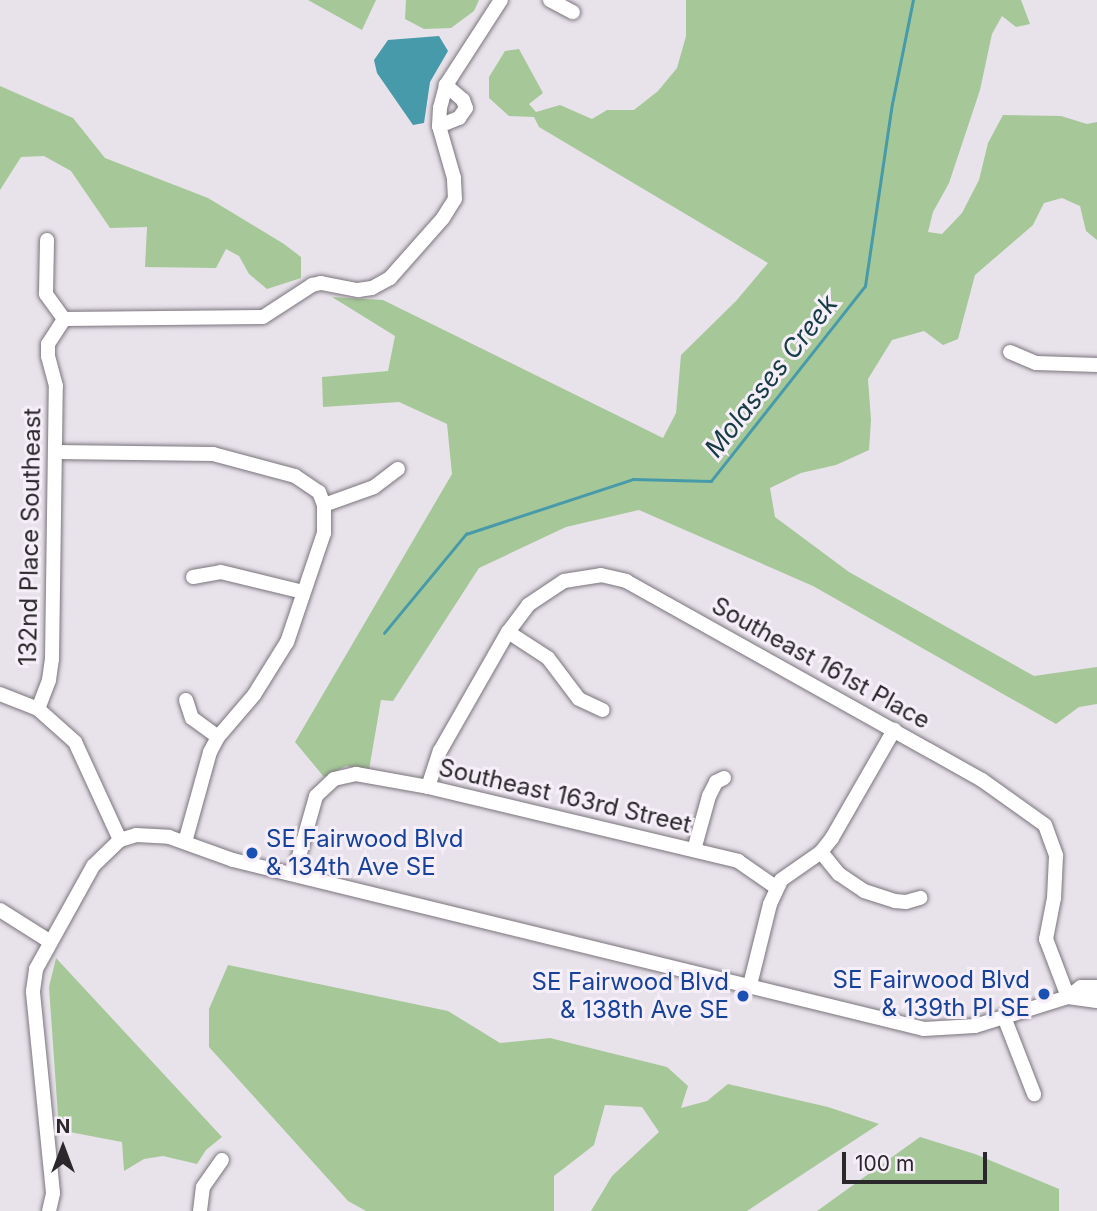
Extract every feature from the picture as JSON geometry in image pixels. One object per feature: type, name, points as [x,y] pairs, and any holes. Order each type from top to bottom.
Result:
[{"type":"street","points":[[47,240],[47,294],[64,319],[263,317],[312,285],[321,283],[358,290],[380,284],[390,278],[443,218],[455,199],[454,178],[439,125],[446,85],[500,0]]},
{"type":"street","points":[[550,0],[573,12]]},
{"type":"street","points":[[439,125],[458,118],[466,108],[463,100],[446,85]]},
{"type":"street","name":"132nd Place Southeast","points":[[38,709],[49,680],[52,659],[56,386],[48,356],[48,344],[64,319]]},
{"type":"street","points":[[1010,352],[1035,363],[1097,365]]},
{"type":"street","points":[[56,453],[212,454],[295,476],[318,492],[324,505],[324,533],[287,642],[254,695],[218,737],[210,752],[185,842]]},
{"type":"street","points":[[324,505],[373,487],[398,469]]},
{"type":"street","points":[[193,577],[221,572],[303,592]]},
{"type":"street","name":"Southeast 161st Place","points":[[508,632],[528,605],[564,580],[601,575],[626,581],[982,780],[1045,825],[1056,856],[1054,898],[1046,939],[1068,997]]},
{"type":"street","points":[[428,787],[440,751],[508,632],[548,657],[579,699],[603,710]]},
{"type":"street","points":[[0,694],[38,709],[75,742],[120,840]]},
{"type":"street","points":[[186,700],[192,718],[218,737]]},
{"type":"street","points":[[750,985],[777,888],[790,871],[821,852],[894,730]]},
{"type":"street","name":"Southeast 163rd Street","points":[[294,874],[316,796],[334,779],[356,774],[428,787],[738,861],[777,888]]},
{"type":"street","points":[[694,850],[709,796],[716,782],[724,778]]},
{"type":"street","points":[[49,1211],[53,1193],[33,991],[36,969],[49,941],[93,866],[120,840],[157,835],[233,859],[924,1029],[957,1029],[1068,997],[1081,987],[1097,987]]},
{"type":"street","points":[[821,852],[839,874],[864,891],[895,901],[906,902],[920,898]]},
{"type":"street","points":[[0,910],[49,941]]},
{"type":"street","points":[[1068,997],[1097,1001]]},
{"type":"street","points":[[1004,1017],[1034,1094]]},
{"type":"street","points":[[200,1211],[203,1187],[222,1160]]},
{"type":"green space","points":[[308,0],[376,0],[362,30]]},
{"type":"green space","points":[[406,0],[479,0],[474,11],[451,28],[424,29],[405,19]]},
{"type":"green space","points":[[686,0],[1021,0],[1030,24],[1016,27],[1002,16],[992,34],[980,90],[949,183],[933,212],[928,232],[942,234],[962,213],[979,180],[988,143],[1003,115],[1061,116],[1087,124],[1097,122],[1097,240],[1086,231],[1080,206],[1062,198],[1044,203],[1033,225],[975,275],[958,339],[943,345],[924,331],[892,340],[868,379],[871,420],[869,450],[836,465],[801,473],[770,488],[775,517],[849,572],[1034,676],[1097,667],[1097,704],[1079,707],[1056,724],[813,586],[639,510],[566,527],[479,568],[393,701],[381,700],[369,770],[346,766],[324,777],[295,742],[452,474],[447,424],[399,402],[323,407],[322,377],[388,371],[395,336],[332,297],[383,300],[663,438],[676,413],[681,355],[736,301],[768,263],[539,127],[534,117],[509,116],[489,98],[489,77],[505,51],[519,49],[543,93],[529,104],[536,112],[560,105],[592,119],[607,110],[634,110],[658,91],[677,68],[686,36]]},
{"type":"green space","points":[[0,86],[73,118],[105,158],[208,198],[284,244],[301,257],[301,278],[267,289],[249,274],[239,256],[226,249],[216,268],[145,267],[147,227],[110,228],[71,171],[44,156],[21,157],[0,190]]},
{"type":"green space","points":[[56,958],[222,1137],[206,1150],[197,1164],[163,1156],[144,1159],[124,1171],[122,1142],[59,1130],[49,987]]},
{"type":"green space","points":[[228,965],[448,1011],[500,1043],[550,1038],[667,1067],[688,1086],[681,1108],[707,1101],[728,1084],[828,1107],[879,1124],[747,1211],[591,1211],[612,1176],[659,1132],[642,1107],[605,1105],[594,1145],[554,1176],[554,1211],[366,1211],[348,1201],[209,1047],[209,1009]]},
{"type":"green space","points":[[920,1137],[975,1154],[1059,1189],[1059,1211],[817,1211]]},
{"type":"water","points":[[439,36],[448,51],[430,82],[424,123],[413,125],[377,73],[374,60],[388,40]]},
{"type":"waterway","name":"Molasses Creek","points":[[384,633],[466,534],[633,479],[711,481],[865,286],[892,104],[913,0]]},
{"type":"place","name":"SE Fairwood Blvd & 134th Ave SE","points":[[252,853]]},
{"type":"place","name":"SE Fairwood Blvd & 139th Pl SE","points":[[1044,994]]},
{"type":"place","name":"SE Fairwood Blvd & 138th Ave SE","points":[[743,996]]}]
